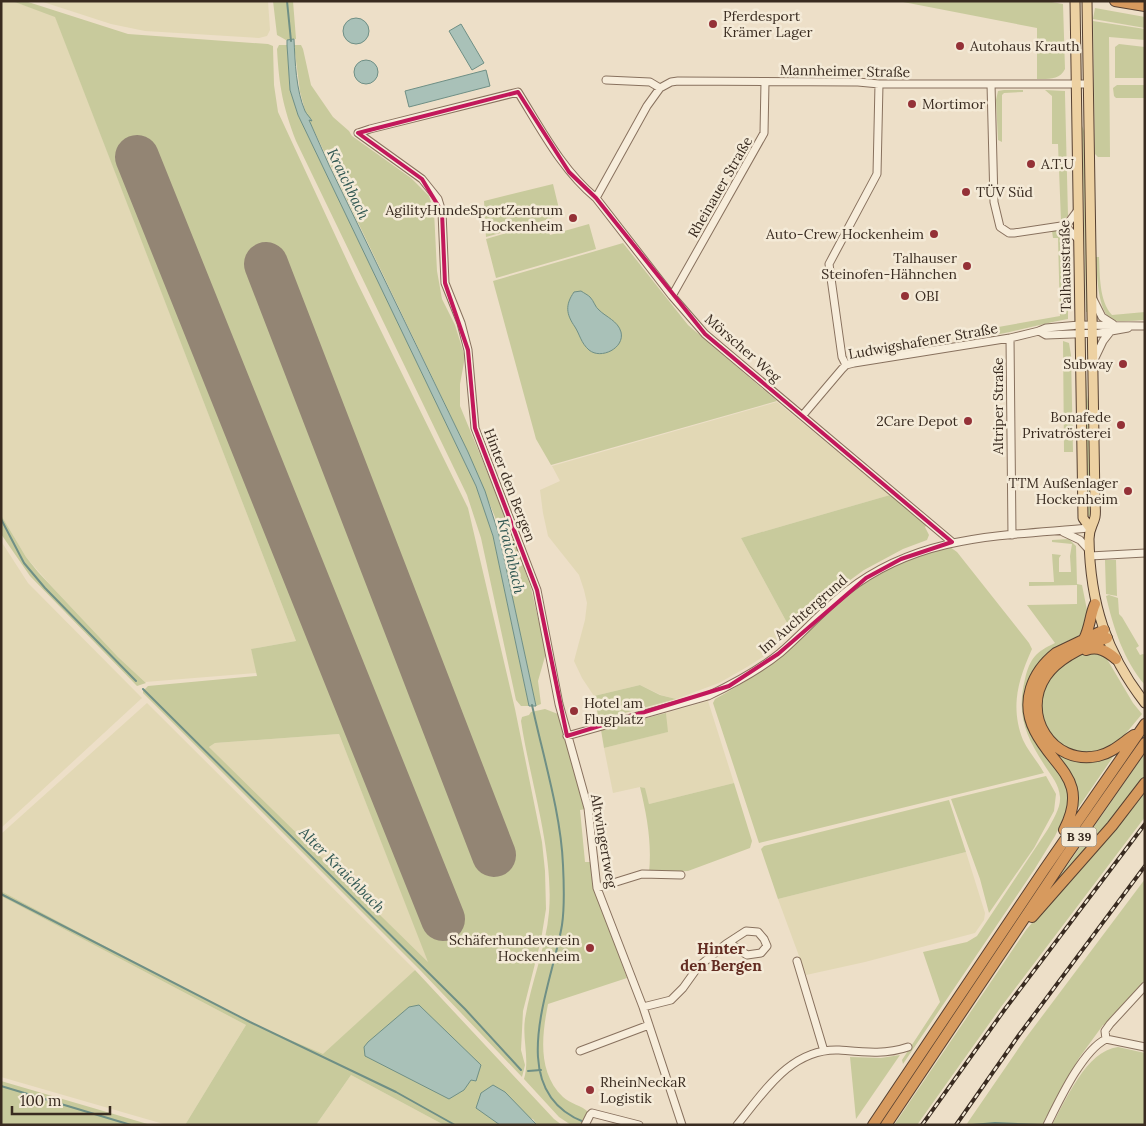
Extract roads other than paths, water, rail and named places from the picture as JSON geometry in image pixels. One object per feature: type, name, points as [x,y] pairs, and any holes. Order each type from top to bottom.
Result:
[{"type":"highway","points":[[1115,1],[1145,6]]},
{"type":"highway","points":[[1084,639],[1090,627],[1095,604]]},
{"type":"highway","points":[[1044,870],[1069,820],[1073,798],[1072,788],[1062,768],[1035,732],[1031,722],[1028,698],[1031,684],[1042,666],[1056,653],[1084,639],[1105,634]]},
{"type":"highway","points":[[1105,634],[1055,665],[1047,674],[1038,690],[1036,705],[1038,722],[1045,735],[1054,745],[1076,756],[1091,757],[1110,752],[1142,728]]},
{"type":"highway","points":[[1078,652],[1091,648],[1100,649],[1108,652],[1116,659]]},
{"type":"highway","name":"B 39","points":[[873,1125],[1142,728]]},
{"type":"highway","name":"B 39","points":[[886,1125],[1096,812],[1145,743]]},
{"type":"highway","points":[[1015,933],[1030,919],[1106,832],[1145,783]]},
{"type":"main road","name":"Talhausstraße","points":[[1075,1],[1083,516],[1090,528]]},
{"type":"main road","name":"Talhausstraße","points":[[1086,1],[1095,518],[1090,528],[1090,553],[1095,604],[1105,634],[1116,659],[1131,685],[1145,703]]},
{"type":"street","points":[[596,198],[660,88],[650,82],[606,80]]},
{"type":"street","name":"Mannheimer Straße","points":[[660,88],[671,82],[678,81],[858,82],[879,84],[1088,84]]},
{"type":"street","name":"Rheinauer Straße","points":[[672,296],[764,133],[765,82]]},
{"type":"street","points":[[846,365],[842,356],[829,264],[831,257],[877,174],[879,84]]},
{"type":"street","points":[[991,84],[994,202],[1000,227],[1014,234],[1060,226],[1069,222],[1078,210]]},
{"type":"street","name":"Mörscher Weg","points":[[518,92],[569,172],[583,188],[596,198],[672,296],[705,334],[952,542]]},
{"type":"street","name":"Hinter den Bergen","points":[[518,92],[358,133],[422,179],[440,205],[442,212],[445,283],[462,324],[468,350],[475,428],[537,590],[559,704]]},
{"type":"street","points":[[1060,226],[1067,228],[1079,240]]},
{"type":"street","points":[[1092,296],[1102,317],[1114,325]]},
{"type":"street","points":[[1092,329],[1114,325],[1134,327]]},
{"type":"street","points":[[1092,329],[1110,332],[1145,326]]},
{"type":"street","name":"Ludwigshafener Straße","points":[[803,416],[846,365],[1010,338],[1046,328],[1092,329]]},
{"type":"street","points":[[1093,362],[1102,342],[1110,332]]},
{"type":"street","name":"Altriper Straße","points":[[1010,338],[1012,535]]},
{"type":"street","name":"Im Auchtergrund","points":[[567,736],[708,696],[729,686],[778,654],[827,608],[866,578],[900,559],[952,542],[1090,528]]},
{"type":"street","points":[[1061,531],[1076,536],[1090,553],[1145,553]]},
{"type":"street","name":"Altwingertweg","points":[[559,704],[588,808],[598,888],[643,1007],[682,1125]]},
{"type":"street","points":[[598,888],[642,874],[680,875]]},
{"type":"street","points":[[643,1007],[671,1000],[698,967],[726,944],[746,931],[758,932],[767,946],[761,954],[747,955],[734,946],[726,944]]},
{"type":"street","points":[[797,961],[824,1050]]},
{"type":"street","points":[[1106,1039],[1105,1031],[1110,1024],[1145,986]]},
{"type":"street","points":[[580,1051],[649,1025]]},
{"type":"street","points":[[1047,1125],[1087,1054],[1097,1044],[1106,1039],[1145,1047]]},
{"type":"street","points":[[737,1125],[782,1071],[793,1063],[824,1050],[869,1053],[895,1052],[908,1047]]},
{"type":"street","points":[[586,1121],[592,1113],[639,1125]]},
{"type":"waterway","name":"Kraichbach","points":[[287,1],[291,41]]},
{"type":"waterway","name":"Alter Kraichbach","points":[[1,519],[24,563],[45,588],[136,681]]},
{"type":"waterway","name":"Alter Kraichbach","points":[[143,689],[465,1009],[521,1070]]},
{"type":"waterway","name":"Kraichbach","points":[[532,705],[559,826],[564,888],[562,925],[538,1034],[538,1062],[545,1086],[559,1107],[584,1122]]},
{"type":"waterway","points":[[1,894],[250,1022],[396,1092],[455,1125]]},
{"type":"waterway","name":"Alter Kraichbach","points":[[528,1071],[541,1070]]},
{"type":"waterway","points":[[1,1086],[131,1125]]},
{"type":"waterway","name":"Kraichbach","points":[[972,1125],[995,1123],[1041,1125]]},
{"type":"railway","points":[[922,1125],[1005,1009],[1145,824]]},
{"type":"railway","points":[[956,1125],[1019,1035],[1145,866]]},
{"type":"place","name":"Pferdesport Krämer Lager","points":[[713,24]]},
{"type":"place","name":"Autohaus Krauth","points":[[960,46]]},
{"type":"place","name":"Mortimor","points":[[912,104]]},
{"type":"place","name":"A.T.U","points":[[1031,164]]},
{"type":"place","name":"TÜV Süd","points":[[966,192]]},
{"type":"place","name":"AgilityHundeSportZentrum Hockenheim","points":[[573,218]]},
{"type":"place","name":"Auto-Crew Hockenheim","points":[[934,234]]},
{"type":"place","name":"Talhauser Steinofen-Hähnchen","points":[[967,266]]},
{"type":"place","name":"OBI","points":[[905,296]]},
{"type":"place","name":"Subway","points":[[1123,364]]},
{"type":"place","name":"2Care Depot","points":[[968,421]]},
{"type":"place","name":"Bonafede Privatrösterei","points":[[1121,425]]},
{"type":"place","name":"TTM Außenlager Hockenheim","points":[[1128,491]]},
{"type":"place","name":"Hotel am Flugplatz","points":[[574,711]]},
{"type":"place","name":"Schäferhundeverein Hockenheim","points":[[590,948]]},
{"type":"place","name":"RheinNeckaR Logistik","points":[[590,1090]]},
{"type":"district","name":"Hinter den Bergen","points":[[721,958]]}]
